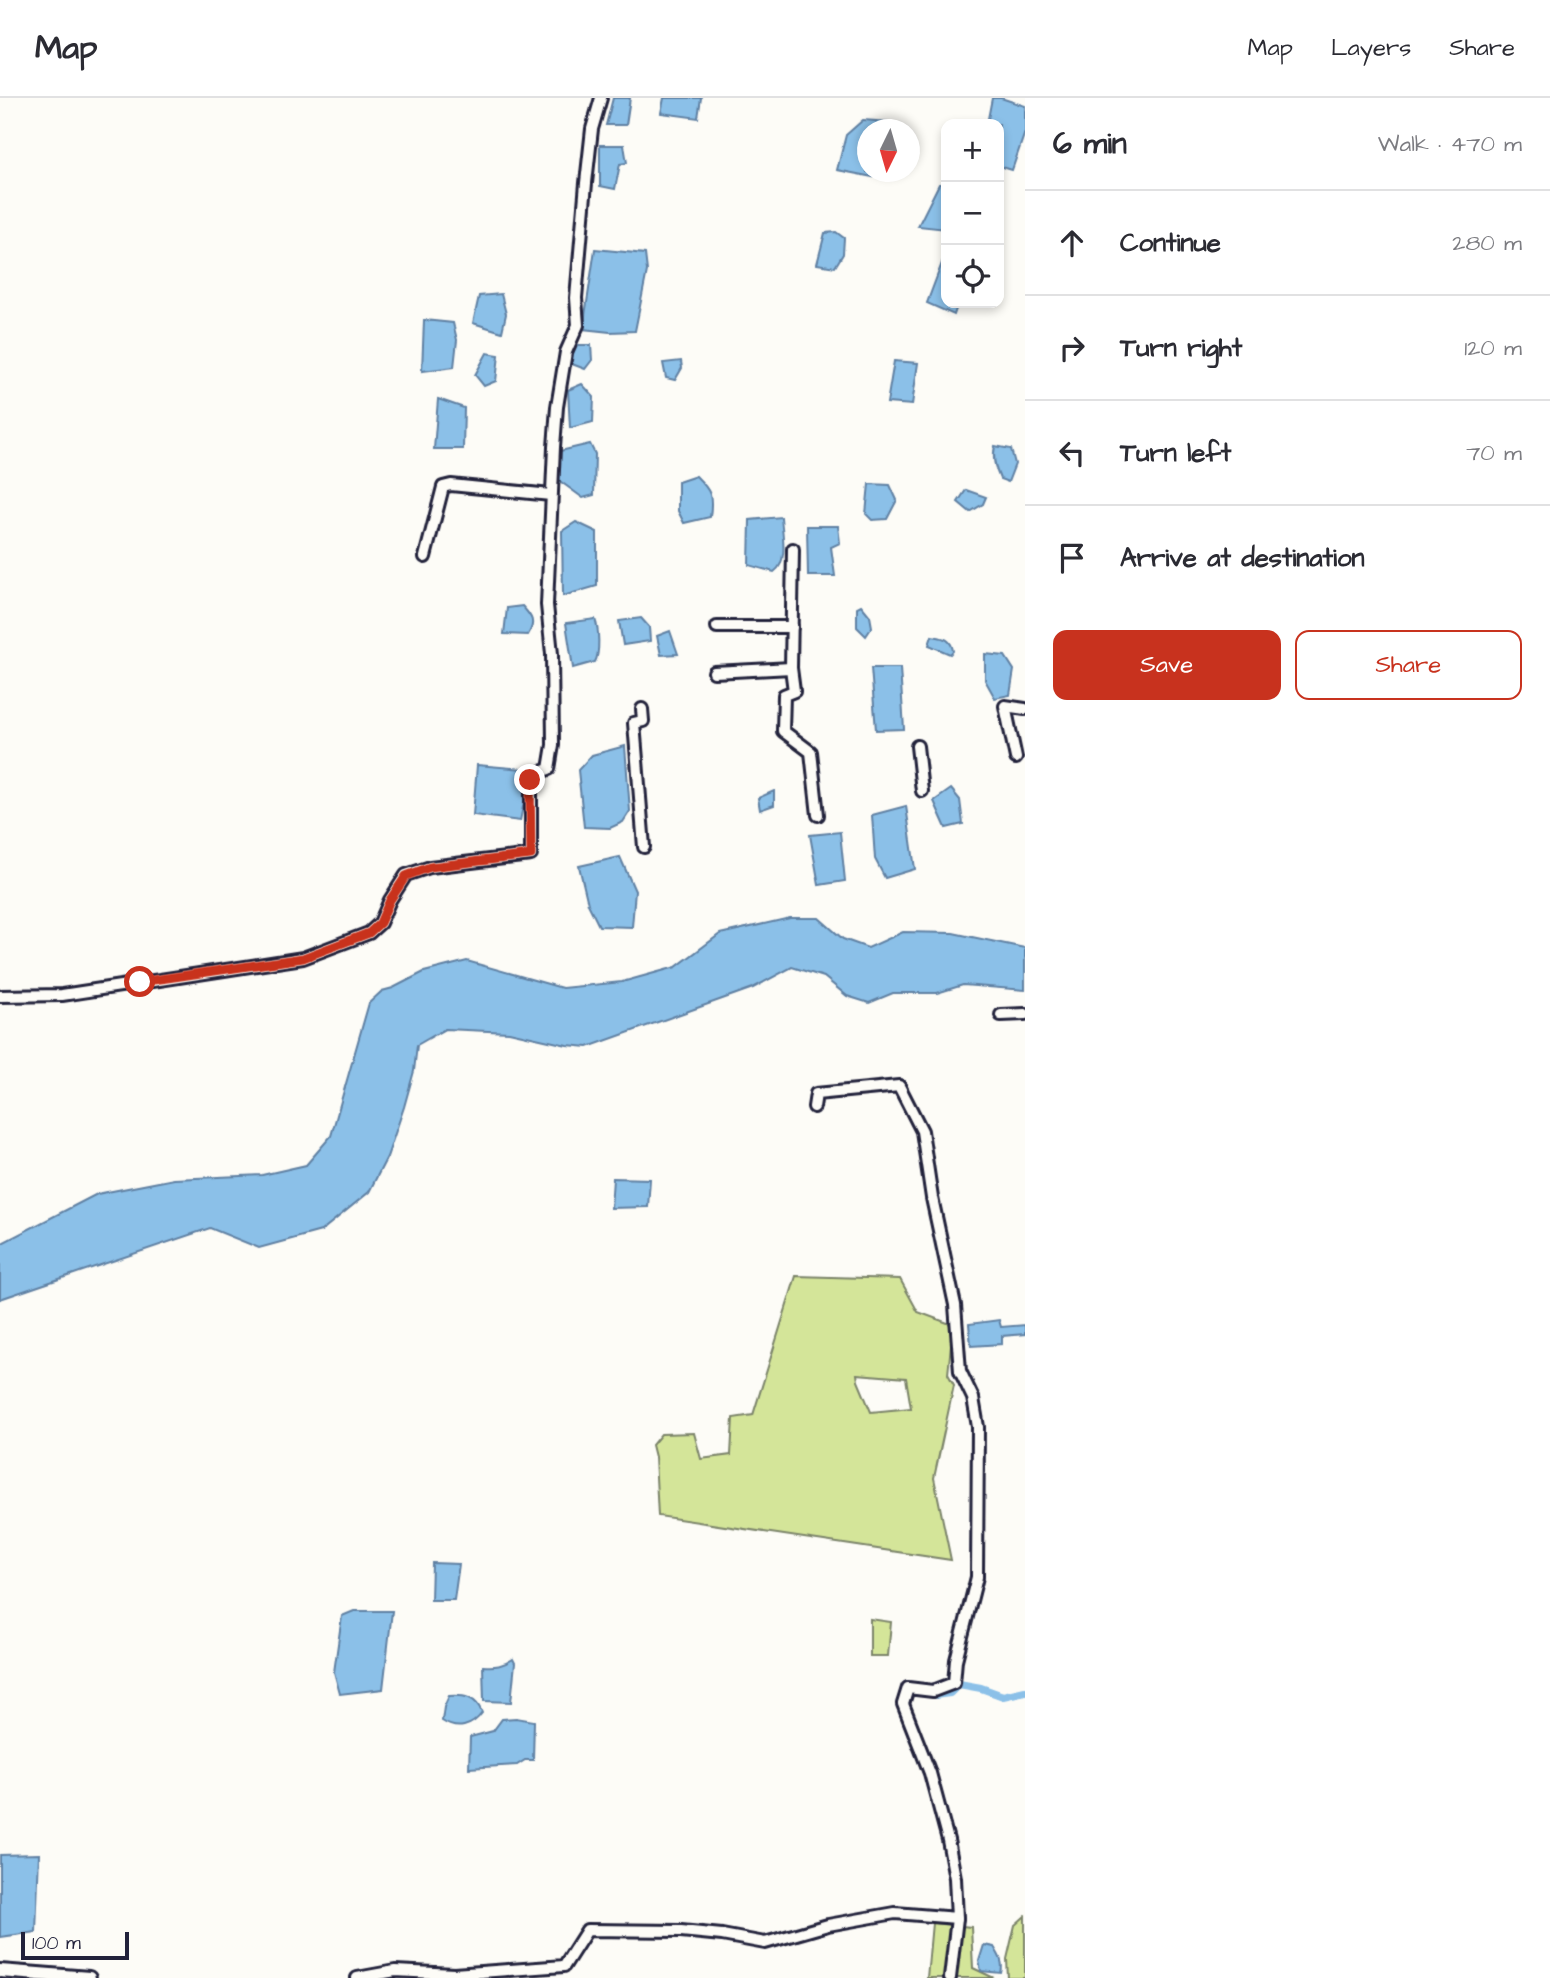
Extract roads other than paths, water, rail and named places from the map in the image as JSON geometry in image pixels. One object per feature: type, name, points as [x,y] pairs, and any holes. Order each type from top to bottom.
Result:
[{"type":"main road","points":[[0,1971],[89,1978]]},
{"type":"street","points":[[0,996],[35,997],[98,990],[303,958],[369,933],[380,923],[390,900],[406,876],[430,867],[531,855],[530,780],[537,773],[549,769],[553,745],[552,654],[547,605],[557,407],[566,352],[578,325],[576,298],[586,183],[592,130],[601,98]]},
{"type":"street","points":[[425,557],[443,487],[451,485],[551,495]]},
{"type":"street","points":[[793,549],[791,668],[794,691],[784,695],[783,731],[811,752],[818,815]]},
{"type":"street","points":[[717,627],[792,627]]},
{"type":"street","points":[[714,672],[791,668]]},
{"type":"street","points":[[1016,758],[1005,706],[1025,709]]},
{"type":"street","points":[[642,709],[643,721],[634,723],[644,847]]},
{"type":"street","points":[[917,746],[922,792]]},
{"type":"street","points":[[1001,1015],[1025,1014]]},
{"type":"street","points":[[814,1107],[816,1094],[899,1086],[922,1131],[932,1198],[955,1305],[960,1371],[973,1398],[978,1427],[977,1577],[956,1660],[954,1683],[933,1691],[908,1688],[903,1704],[930,1773],[955,1878],[957,1918],[950,1978]]},
{"type":"street","points":[[357,1978],[395,1971],[454,1974],[564,1966],[587,1930],[681,1931],[765,1943],[828,1925],[895,1913],[957,1918]]},
{"type":"water","points":[[613,98],[630,98],[626,125],[606,125]]},
{"type":"water","points":[[664,98],[701,98],[698,118],[661,113]]},
{"type":"water","points":[[992,98],[1001,98],[1025,106],[1025,132],[1012,170],[1004,168],[1004,119],[988,119]]},
{"type":"water","points":[[857,125],[857,174],[837,170],[846,135]]},
{"type":"water","points":[[600,145],[624,145],[627,163],[620,164],[615,189],[600,186]]},
{"type":"water","points":[[939,184],[941,184],[941,228],[918,226]]},
{"type":"water","points":[[836,232],[844,238],[843,254],[835,267],[817,264],[825,233]]},
{"type":"water","points":[[595,249],[645,254],[647,271],[635,331],[583,329]]},
{"type":"water","points":[[941,266],[941,308],[956,308],[954,315],[927,303]]},
{"type":"water","points":[[501,294],[506,314],[502,332],[473,323],[479,296]]},
{"type":"water","points":[[424,320],[453,323],[457,340],[454,367],[422,371]]},
{"type":"water","points":[[574,345],[591,345],[592,360],[585,369],[572,364]]},
{"type":"water","points":[[487,353],[499,355],[496,381],[484,386],[475,375]]},
{"type":"water","points":[[681,361],[682,368],[675,380],[666,378],[663,363]]},
{"type":"water","points":[[894,361],[918,363],[912,405],[887,403]]},
{"type":"water","points":[[582,384],[594,397],[593,422],[570,428],[568,390]]},
{"type":"water","points":[[438,399],[464,408],[463,449],[434,449]]},
{"type":"water","points":[[590,444],[595,454],[594,495],[583,498],[557,479],[560,451]]},
{"type":"water","points":[[995,446],[1011,449],[1015,464],[1008,482],[1000,479],[997,471]]},
{"type":"water","points":[[696,476],[710,494],[710,517],[684,523],[678,511],[678,482]]},
{"type":"water","points":[[869,484],[890,485],[897,500],[887,519],[872,520],[866,514]]},
{"type":"water","points":[[966,490],[986,497],[983,504],[970,512],[958,502]]},
{"type":"water","points":[[781,517],[783,554],[779,567],[774,572],[749,565],[750,520]]},
{"type":"water","points":[[576,522],[597,532],[597,586],[563,596],[562,531]]},
{"type":"water","points":[[807,526],[838,526],[840,543],[831,547],[835,576],[808,576]]},
{"type":"water","points":[[861,605],[870,616],[872,627],[866,636],[857,627],[857,607]]},
{"type":"water","points":[[522,606],[532,620],[528,635],[504,634],[507,608]]},
{"type":"water","points":[[641,618],[649,627],[650,641],[623,645],[619,621]]},
{"type":"water","points":[[595,619],[598,653],[595,662],[573,668],[566,623]]},
{"type":"water","points":[[670,631],[678,654],[661,655],[657,636]]},
{"type":"water","points":[[932,636],[948,641],[953,651],[950,654],[929,645]]},
{"type":"water","points":[[985,654],[1005,656],[1014,670],[1010,695],[995,698],[985,680]]},
{"type":"water","points":[[871,668],[900,668],[904,729],[876,730]]},
{"type":"water","points":[[625,746],[630,811],[623,822],[610,828],[584,827],[578,770],[592,755]]},
{"type":"water","points":[[477,765],[524,769],[525,797],[520,821],[473,815]]},
{"type":"water","points":[[951,789],[960,800],[963,824],[946,828],[934,801]]},
{"type":"water","points":[[774,791],[774,805],[760,810],[758,798]]},
{"type":"water","points":[[906,806],[915,869],[885,878],[875,859],[872,815]]},
{"type":"water","points":[[840,832],[845,881],[819,885],[810,835]]},
{"type":"water","points":[[620,857],[635,891],[632,927],[599,926],[588,904],[579,866]]},
{"type":"water","points":[[790,918],[819,918],[843,939],[868,948],[903,932],[953,933],[1025,948],[1025,990],[963,985],[937,993],[893,993],[869,1003],[847,996],[824,977],[792,967],[753,988],[588,1047],[509,1032],[445,1029],[417,1045],[414,1071],[404,1107],[387,1157],[369,1192],[321,1231],[259,1248],[210,1228],[0,1299],[0,1244],[97,1194],[174,1179],[262,1175],[306,1165],[331,1136],[369,1003],[382,991],[424,972],[467,961],[562,988],[622,982],[676,967],[720,934]]},
{"type":"water","points":[[613,1178],[650,1179],[648,1207],[611,1208]]},
{"type":"water","points":[[999,1320],[1001,1327],[1025,1325],[1025,1334],[1002,1336],[1002,1344],[971,1346],[969,1324]]},
{"type":"water","points":[[432,1563],[459,1564],[454,1600],[431,1600]]},
{"type":"water","points":[[354,1611],[392,1611],[383,1689],[340,1694],[334,1672],[342,1616]]},
{"type":"water","points":[[513,1659],[515,1663],[511,1702],[484,1701],[483,1666],[499,1666]]},
{"type":"water","points":[[449,1696],[473,1700],[482,1713],[474,1722],[459,1727],[442,1721]]},
{"type":"water","points":[[502,1719],[534,1721],[533,1760],[525,1760],[517,1765],[469,1768],[470,1737],[493,1731]]},
{"type":"water","points":[[39,1854],[36,1932],[0,1937],[0,1855]]},
{"type":"water","points":[[984,1945],[996,1950],[1001,1962],[1001,1973],[981,1971],[979,1961]]},
{"type":"waterway","points":[[935,1695],[950,1693],[959,1684],[1003,1696],[1025,1691]]}]
